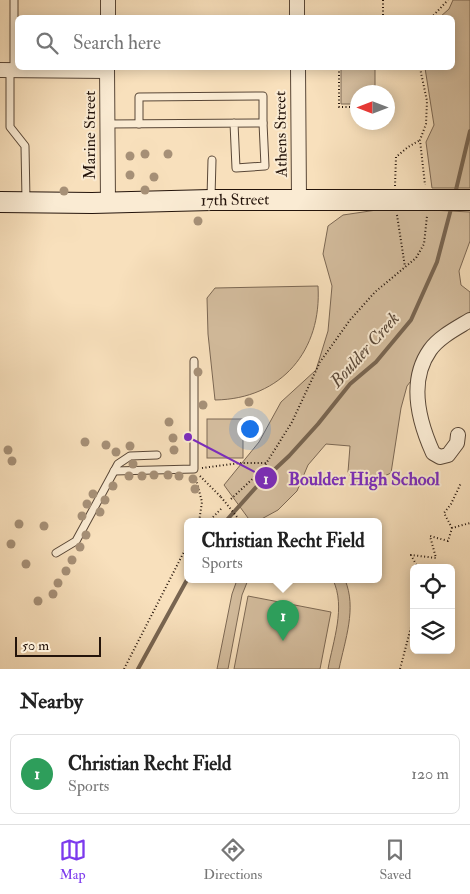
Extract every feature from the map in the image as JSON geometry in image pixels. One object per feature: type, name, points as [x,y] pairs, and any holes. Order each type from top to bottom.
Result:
[{"type":"street","points":[[108,0],[108,15]]},
{"type":"street","points":[[297,0],[297,15]]},
{"type":"street","name":"Marine Street","points":[[107,70],[108,203]]},
{"type":"street","name":"Athens Street","points":[[298,70],[299,199]]},
{"type":"street","name":"17th Street","points":[[0,202],[108,203],[299,199],[470,200]]},
{"type":"street","points":[[458,435],[457,443],[448,455],[440,456],[433,453],[425,435],[417,393],[421,368],[430,349],[453,330],[470,320]]},
{"type":"lane","points":[[14,0],[8,70],[10,127],[25,146],[26,202]]},
{"type":"lane","points":[[139,124],[139,97],[263,96],[265,166],[236,168],[234,123]]},
{"type":"lane","points":[[108,124],[263,123]]},
{"type":"lane","points":[[211,200],[212,160]]},
{"type":"lane","points":[[114,471],[194,469],[194,361]]},
{"type":"lane","points":[[56,553],[76,540],[118,464],[130,456],[157,455]]},
{"type":"path","points":[[383,0],[383,15]]},
{"type":"path","points":[[434,15],[448,0]]},
{"type":"path","points":[[338,70],[339,107],[350,107]]},
{"type":"path","points":[[231,499],[262,470],[292,422],[320,362],[350,320],[374,292],[416,258],[424,244],[420,140],[426,124],[427,101],[420,70]]},
{"type":"path","points":[[194,469],[240,463],[266,463]]},
{"type":"path","points":[[194,469],[238,518]]},
{"type":"path","points":[[194,469],[202,502],[200,518]]},
{"type":"path","points":[[416,564],[411,555],[436,558],[430,536],[448,541],[452,528],[444,513],[451,504],[461,483]]},
{"type":"path","points":[[212,518],[222,508]]},
{"type":"path","points":[[452,528],[470,523]]},
{"type":"path","points":[[124,669],[184,552]]},
{"type":"path","points":[[400,669],[410,631]]},
{"type":"shaded area","points":[[453,0],[470,0],[470,188],[432,188],[426,142],[434,125],[425,70],[455,70],[455,15],[442,15],[449,9]]},
{"type":"shaded area","points":[[341,70],[375,70],[375,85],[350,85],[350,104],[341,104]]},
{"type":"shaded area","points":[[390,208],[470,212],[470,241],[459,271],[461,285],[470,292],[470,316],[421,368],[407,386],[401,408],[391,473],[369,483],[358,481],[355,483],[348,472],[350,446],[326,444],[308,465],[297,491],[278,510],[263,518],[248,518],[224,485],[259,442],[281,402],[316,370],[328,331],[332,286],[323,254],[328,226],[343,215]]},
{"type":"shaded area","points":[[318,286],[317,309],[313,331],[305,350],[293,367],[278,380],[260,391],[239,397],[215,400],[208,334],[207,298],[215,288]]},
{"type":"shaded area","points":[[207,419],[243,419],[243,458],[207,458]]},
{"type":"shaded area","points":[[236,583],[247,583],[242,595],[228,669],[217,669]]},
{"type":"shaded area","points":[[334,583],[346,583],[350,602],[349,624],[339,669],[328,669],[337,624],[337,590]]},
{"type":"shaded area","points":[[248,596],[331,612],[320,669],[234,669]]},
{"type":"waterway","name":"Boulder Creek","points":[[455,194],[470,131]]},
{"type":"waterway","name":"Boulder Creek","points":[[229,518],[318,424],[350,384],[376,362],[411,320],[437,262],[452,205]]},
{"type":"waterway","name":"Boulder Creek","points":[[138,669],[185,583]]},
{"type":"place","name":"Boulder High School","points":[[188,437]]},
{"type":"place","name":"Christian Recht Field","points":[[283,641]]}]
